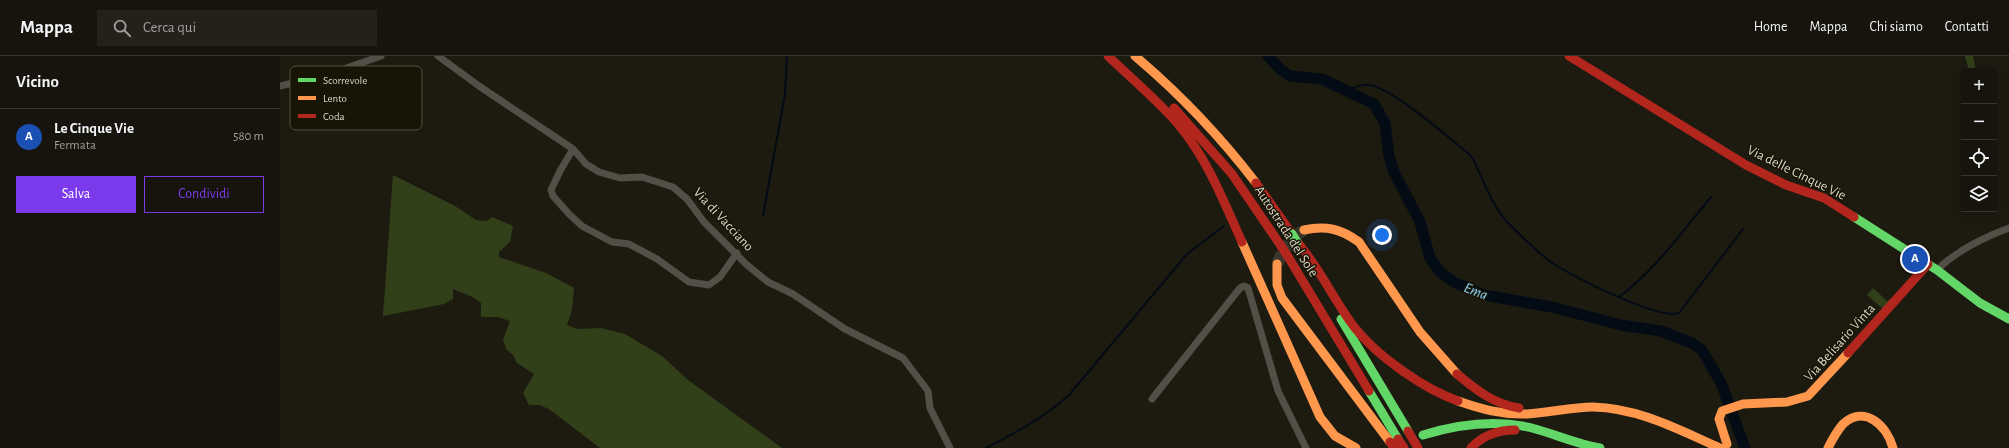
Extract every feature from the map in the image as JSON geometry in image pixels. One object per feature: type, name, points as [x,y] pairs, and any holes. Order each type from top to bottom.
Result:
[{"type":"main road","points":[[1108,56],[1162,107],[1193,143],[1217,187],[1320,417],[1327,428],[1338,440],[1356,448]]},
{"type":"main road","name":"Autostrada del Sole","points":[[1111,56],[1126,66],[1170,104],[1205,140],[1258,209],[1287,255],[1394,443],[1404,448]]},
{"type":"main road","name":"Autostrada del Sole","points":[[1135,56],[1179,93],[1216,132],[1271,202],[1297,242],[1418,448]]},
{"type":"main road","name":"Via delle Cinque Vie","points":[[1569,56],[1752,168],[1786,185],[1824,198],[1928,264],[1980,303],[2009,320]]},
{"type":"main road","points":[[1304,230],[1318,226],[1334,228],[1347,232],[1360,242],[1434,349],[1457,374],[1481,393],[1499,404],[1520,408],[1558,411]]},
{"type":"main road","points":[[1297,242],[1308,253],[1355,328],[1380,353],[1428,388],[1453,400],[1491,412],[1526,414],[1593,407],[1621,410],[1650,417],[1723,446]]},
{"type":"main road","points":[[1278,264],[1277,285],[1282,298],[1394,443]]},
{"type":"main road","name":"Via Belisario Vinta","points":[[1723,446],[1728,410],[1792,401],[1802,399],[1810,394],[1928,264]]},
{"type":"main road","points":[[1828,448],[1839,429],[1849,420],[1858,416],[1869,417],[1878,421],[1885,428],[1892,448]]},
{"type":"main road","points":[[1424,435],[1457,426],[1480,422],[1506,423],[1545,432],[1588,447],[1600,448]]},
{"type":"main road","points":[[1839,429],[1837,442],[1839,448]]},
{"type":"main road","points":[[1472,448],[1476,442],[1489,434],[1506,430],[1545,432]]},
{"type":"street","points":[[352,66],[381,56]]},
{"type":"street","name":"Via di Vacciano","points":[[438,56],[479,86],[574,149],[586,164],[599,172],[620,178],[642,177],[673,187],[687,199],[704,222],[737,253],[747,265],[768,282],[793,294],[845,329],[903,358],[928,391],[930,408],[950,448]]},
{"type":"street","points":[[280,86],[290,83]]},
{"type":"street","points":[[574,149],[560,171],[551,190],[553,196],[582,226],[612,242],[629,244],[656,259],[689,282],[709,285],[720,277],[737,253]]},
{"type":"street","points":[[1937,270],[1968,246],[1980,239],[2009,228]]},
{"type":"street","points":[[1152,399],[1240,288],[1244,286],[1248,288],[1278,391],[1306,448]]},
{"type":"green space","points":[[1965,56],[1973,56],[1975,68],[1968,68]]},
{"type":"green space","points":[[393,175],[455,206],[476,220],[487,221],[492,217],[513,226],[510,242],[499,252],[499,257],[546,273],[574,288],[572,310],[567,325],[577,329],[601,328],[625,334],[662,356],[688,380],[782,448],[600,448],[549,409],[539,405],[529,405],[523,393],[534,374],[517,363],[513,355],[506,349],[503,339],[510,321],[498,317],[481,317],[481,303],[473,297],[453,289],[453,299],[444,304],[383,316]]},
{"type":"green space","points":[[1873,288],[1887,301],[1890,299],[1891,300],[1883,309],[1867,295]]},
{"type":"waterway","points":[[763,216],[785,94],[787,56]]},
{"type":"waterway","name":"Ema","points":[[1268,56],[1281,70],[1290,76],[1322,79],[1374,104],[1385,123],[1389,156],[1394,172],[1420,222],[1430,258],[1440,272],[1454,282],[1484,295],[1552,307],[1621,325],[1661,331],[1692,343],[1702,350],[1721,383],[1745,448]]},
{"type":"waterway","points":[[1345,91],[1363,85],[1379,88],[1391,94],[1420,114],[1469,154],[1473,159],[1492,200],[1502,216],[1534,248],[1551,262],[1576,277],[1635,304],[1653,310],[1668,313],[1679,313],[1743,229]]},
{"type":"waterway","points":[[1619,297],[1633,286],[1657,262],[1711,197]]},
{"type":"waterway","points":[[986,448],[1040,417],[1069,395],[1187,254],[1224,226]]},
{"type":"tunnel","points":[[1277,264],[1288,245],[1304,230]]},
{"type":"traffic: fast","points":[[1854,217],[1937,270],[1980,303],[2009,319]]},
{"type":"traffic: fast","points":[[1292,234],[1297,242]]},
{"type":"traffic: fast","points":[[1341,319],[1408,431]]},
{"type":"traffic: fast","points":[[1369,391],[1398,439]]},
{"type":"traffic: fast","points":[[1423,435],[1450,428],[1491,423],[1518,425],[1532,428],[1582,444],[1600,448]]},
{"type":"traffic: slow","points":[[1135,56],[1168,85],[1199,116],[1256,183]]},
{"type":"traffic: slow","points":[[1304,230],[1319,228],[1333,229],[1346,234],[1359,242],[1420,332],[1457,374]]},
{"type":"traffic: slow","points":[[1242,242],[1320,417],[1335,436],[1356,448]]},
{"type":"traffic: slow","points":[[1277,264],[1277,285],[1282,298],[1390,442]]},
{"type":"traffic: slow","points":[[1727,444],[1719,419],[1722,411],[1743,404],[1787,402],[1808,396],[1848,353]]},
{"type":"traffic: slow","points":[[1458,401],[1475,407],[1509,414],[1535,413],[1585,407],[1610,408],[1626,411],[1658,421],[1720,448]]},
{"type":"traffic: slow","points":[[1828,448],[1843,424],[1851,418],[1859,416],[1867,417],[1880,425],[1886,432],[1893,448]]},
{"type":"traffic: jam","points":[[1108,56],[1161,106],[1188,137],[1198,151],[1214,181],[1242,242]]},
{"type":"traffic: jam","points":[[1569,56],[1746,165],[1786,185],[1824,198],[1854,217]]},
{"type":"traffic: jam","points":[[1174,108],[1232,174],[1281,246]]},
{"type":"traffic: jam","points":[[1256,183],[1292,234]]},
{"type":"traffic: jam","points":[[1297,242],[1313,263],[1347,318],[1364,339],[1388,360],[1416,380],[1445,396],[1458,401]]},
{"type":"traffic: jam","points":[[1281,246],[1287,255]]},
{"type":"traffic: jam","points":[[1287,255],[1369,391]]},
{"type":"traffic: jam","points":[[1848,353],[1928,264]]},
{"type":"traffic: jam","points":[[1457,374],[1471,386],[1493,400],[1519,408]]},
{"type":"traffic: jam","points":[[1471,448],[1476,443],[1491,434],[1515,430]]},
{"type":"traffic: jam","points":[[1408,431],[1418,448]]},
{"type":"traffic: jam","points":[[1398,439],[1404,448]]},
{"type":"traffic: jam","points":[[1390,442],[1394,448]]},
{"type":"place","name":"Le Cinque Vie","points":[[1915,259]]}]
